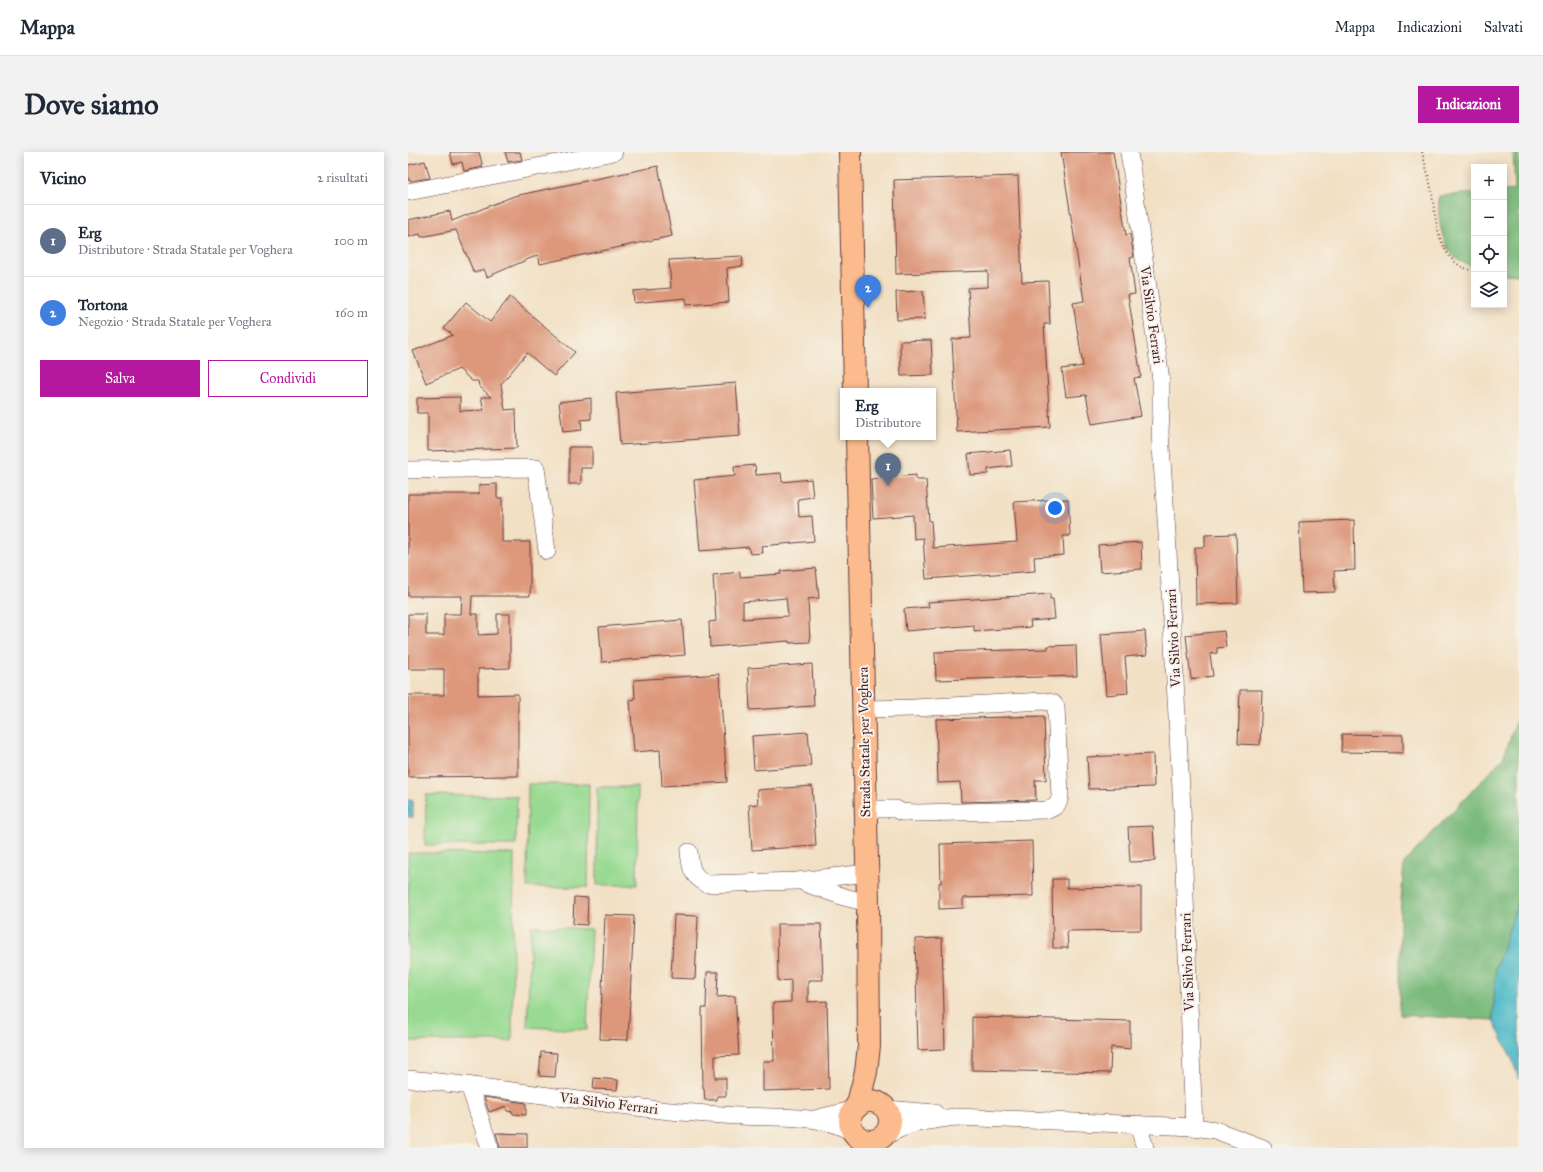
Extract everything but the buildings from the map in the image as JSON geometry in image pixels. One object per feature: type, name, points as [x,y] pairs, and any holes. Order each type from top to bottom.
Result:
[{"type":"main road","points":[[850,152],[855,388]]},
{"type":"main road","name":"Strada Statale per Voghera","points":[[857,440],[868,903],[869,1046],[866,1072],[856,1107],[850,1120],[851,1126],[870,1140],[889,1128],[890,1121],[889,1115],[875,1088],[869,1046]]},
{"type":"main road","points":[[856,1107],[867,1102],[874,1102],[883,1106]]},
{"type":"street","points":[[408,192],[614,152]]},
{"type":"street","name":"Via Silvio Ferrari","points":[[1129,152],[1161,380],[1160,432],[1168,541],[1182,808],[1186,947],[1194,1127]]},
{"type":"street","points":[[408,470],[536,468],[547,551]]},
{"type":"street","points":[[863,709],[914,708],[1044,701],[1053,703],[1056,707],[1060,796],[1059,802],[1055,807],[1048,810],[917,813],[901,812],[896,809],[866,809]]},
{"type":"street","points":[[689,852],[690,867],[693,873],[707,884],[797,881],[867,872]]},
{"type":"street","points":[[797,881],[844,897],[868,903]]},
{"type":"street","name":"Via Silvio Ferrari","points":[[408,1079],[469,1085],[670,1111],[728,1116],[812,1119],[838,1125],[870,1140]]},
{"type":"street","points":[[469,1085],[490,1148]]},
{"type":"street","points":[[883,1106],[935,1113],[955,1118]]},
{"type":"street","name":"Via Silvio Ferrari","points":[[812,1119],[844,1112],[856,1107]]},
{"type":"street","points":[[870,1140],[904,1126],[955,1118],[1194,1127],[1215,1130],[1263,1148]]},
{"type":"street","points":[[1138,1124],[1145,1148]]},
{"type":"path","points":[[1422,152],[1430,185],[1436,223],[1442,242],[1448,254],[1456,263],[1470,270]]},
{"type":"green space","points":[[1513,152],[1519,152],[1519,275],[1507,274],[1507,191],[1515,190]]},
{"type":"green space","points":[[1471,193],[1471,266],[1459,261],[1448,248],[1444,240],[1440,222],[1439,196]]},
{"type":"green space","points":[[1519,713],[1519,899],[1496,968],[1493,1020],[1400,1015],[1400,914],[1404,863],[1503,758]]},
{"type":"green space","points":[[528,784],[589,784],[588,887],[527,887]]},
{"type":"green space","points":[[597,787],[638,787],[637,885],[597,885]]},
{"type":"green space","points":[[426,795],[517,796],[516,845],[425,845]]},
{"type":"green space","points":[[408,853],[514,854],[512,1041],[408,1041]]},
{"type":"green space","points":[[531,926],[591,929],[587,1030],[527,1027]]},
{"type":"water","points":[[408,800],[413,800],[413,817],[408,817]]},
{"type":"water","points":[[1519,899],[1519,1080],[1512,1059],[1493,1020],[1496,968]]},
{"type":"place","name":"Tortona","points":[[868,308]]},
{"type":"place","name":"Erg","points":[[888,486]]}]
